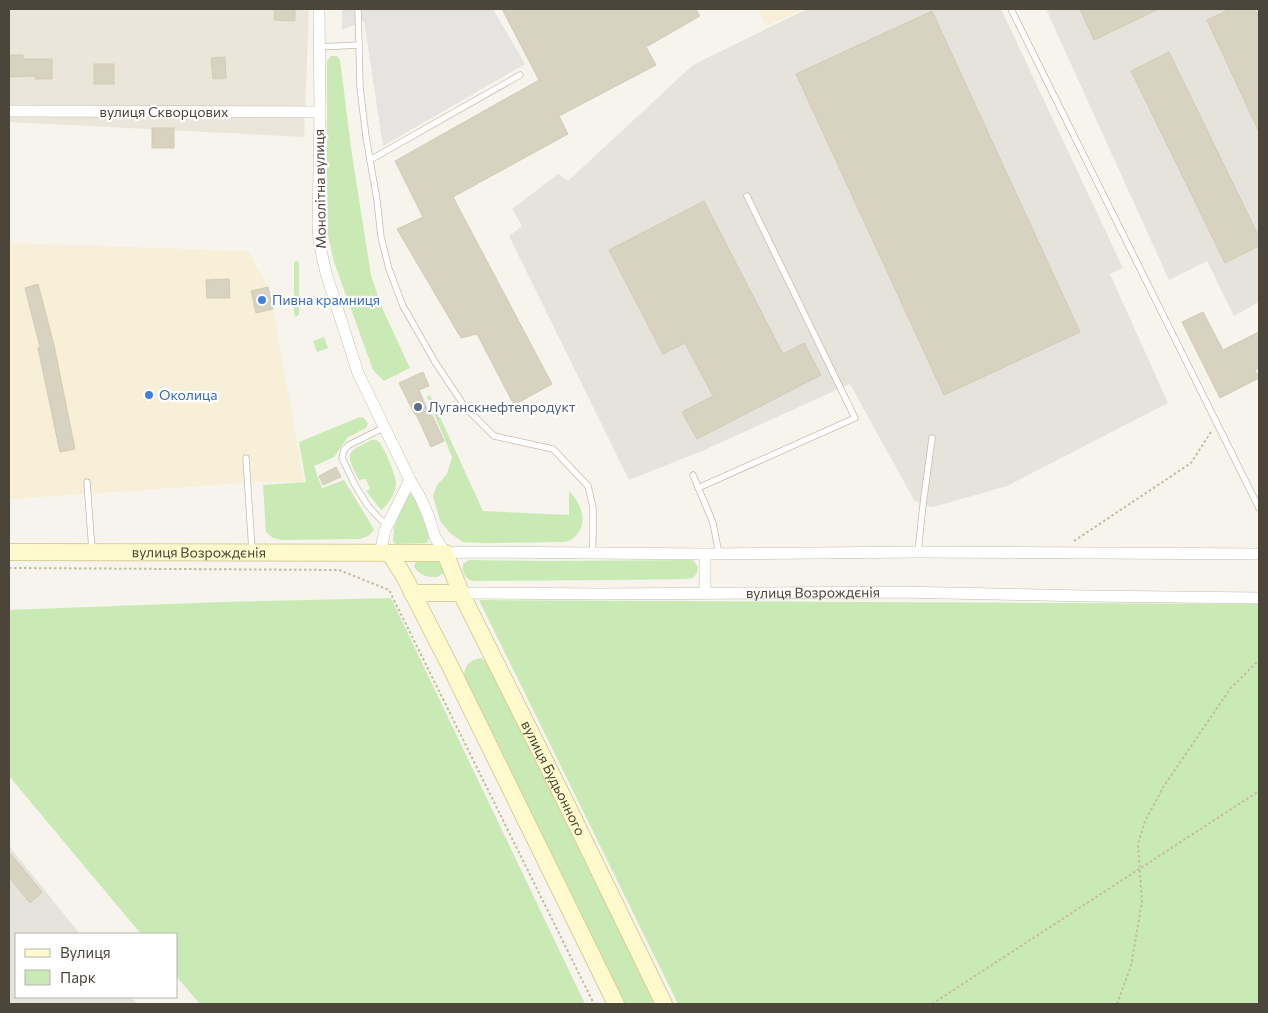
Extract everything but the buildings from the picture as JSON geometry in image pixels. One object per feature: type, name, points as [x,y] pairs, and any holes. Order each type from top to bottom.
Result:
[{"type":"main road","name":"вулиця Возрождєнія","points":[[9,552],[444,553]]},
{"type":"main road","points":[[386,553],[412,593],[449,664],[616,1004]]},
{"type":"main road","name":"вулиця Будьонного","points":[[444,553],[461,593],[664,1004]]},
{"type":"main road","name":"вулиця Возрождєнія","points":[[412,593],[461,593]]},
{"type":"street","name":"Монолітна вулиця","points":[[318,9],[320,112],[318,225],[321,256],[358,373],[420,497],[435,537],[444,553]]},
{"type":"street","name":"вулиця Скворцових","points":[[9,111],[320,112]]},
{"type":"street","points":[[386,553],[383,537],[387,524],[410,480]]},
{"type":"street","name":"вулиця Возрождєнія","points":[[444,553],[1056,552],[1259,554]]},
{"type":"street","points":[[704,554],[705,593]]},
{"type":"street","name":"вулиця Возрождєнія","points":[[461,593],[898,592],[1259,598]]},
{"type":"lane","points":[[358,9],[360,87],[366,137],[381,237],[389,269],[402,306],[435,362],[465,407],[494,436],[553,449],[588,486],[593,507],[592,554]]},
{"type":"lane","points":[[1011,9],[1259,508]]},
{"type":"lane","points":[[318,47],[359,45]]},
{"type":"lane","points":[[370,160],[520,75]]},
{"type":"lane","points":[[698,488],[855,418],[747,196]]},
{"type":"lane","points":[[385,427],[349,445],[344,450],[342,458],[354,485],[368,506],[387,524]]},
{"type":"lane","points":[[918,552],[932,438]]},
{"type":"lane","points":[[246,458],[253,553]]},
{"type":"lane","points":[[693,475],[713,523],[719,554]]},
{"type":"lane","points":[[87,482],[92,552]]},
{"type":"path","points":[[1056,552],[1191,463],[1217,424]]},
{"type":"path","points":[[9,568],[339,570],[389,590],[594,1004]]},
{"type":"path","points":[[1117,1004],[1131,966],[1142,902],[1138,844],[1146,821],[1164,786],[1230,689],[1259,660]]},
{"type":"path","points":[[932,1004],[1259,791]]},
{"type":"shaded area","points":[[9,9],[309,9],[304,137],[9,122]]},
{"type":"shaded area","points":[[342,9],[493,9],[525,64],[383,146],[364,21],[342,30]]},
{"type":"shaded area","points":[[758,9],[804,9],[766,26]]},
{"type":"shaded area","points":[[807,9],[1001,9],[1123,268],[1110,274],[1168,403],[1007,486],[933,507],[923,505],[914,500],[850,384],[702,451],[629,480],[509,236],[522,226],[512,209],[558,174],[568,181],[693,65]]},
{"type":"shaded area","points":[[1046,9],[1259,9],[1259,302],[1234,316],[1207,261],[1169,280]]},
{"type":"shaded area","name":"Околица","points":[[9,243],[248,251],[268,287],[304,482],[258,482],[9,499]]},
{"type":"shaded area","points":[[9,846],[79,933],[15,933],[15,998],[132,998],[137,1004],[9,1004]]},
{"type":"green space","points":[[331,56],[337,56],[340,60],[352,155],[371,275],[382,308],[410,368],[384,381],[373,370],[334,262],[328,236],[327,61]]},
{"type":"green space","points":[[296,260],[299,263],[299,314],[296,317],[294,314],[294,264]]},
{"type":"green space","points":[[324,337],[328,348],[317,352],[313,341]]},
{"type":"green space","points":[[430,395],[483,511],[569,515],[569,491],[581,511],[582,522],[578,533],[570,540],[564,542],[482,543],[463,542],[450,533],[440,521],[433,496],[437,485],[447,474],[452,457],[427,397]]},
{"type":"green space","points":[[360,417],[364,418],[368,424],[366,428],[348,437],[334,457],[314,466],[322,488],[344,480],[374,530],[368,536],[360,539],[282,540],[273,538],[266,532],[263,485],[306,482],[299,442]]},
{"type":"green space","points":[[371,440],[376,440],[381,445],[389,461],[396,483],[389,502],[381,510],[366,491],[370,489],[366,479],[359,480],[350,459],[350,455],[356,448]]},
{"type":"green space","points":[[415,494],[430,532],[429,538],[427,543],[396,544],[393,542],[394,527],[408,496]]},
{"type":"green space","points":[[423,559],[439,560],[443,564],[443,573],[438,577],[434,577],[419,572],[414,567],[416,561]]},
{"type":"green space","points":[[469,560],[693,560],[698,567],[697,573],[693,578],[684,579],[472,581],[465,576],[463,570],[463,564]]},
{"type":"green space","points":[[391,598],[585,1004],[200,1004],[178,978],[178,933],[140,933],[9,776],[9,610]]},
{"type":"green space","points":[[479,600],[1259,604],[1259,1004],[678,1004]]},
{"type":"green space","points":[[481,658],[490,663],[657,1004],[624,1004],[464,679],[467,665]]},
{"type":"place","name":"Пивна крамниця","points":[[262,300]]},
{"type":"place","name":"Околица","points":[[149,395]]},
{"type":"place","name":"Луганскнефтепродукт","points":[[418,407]]}]
